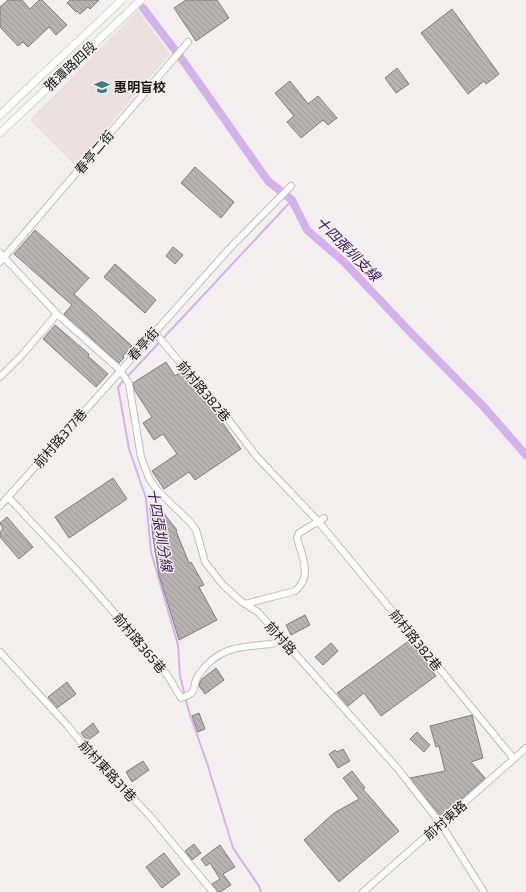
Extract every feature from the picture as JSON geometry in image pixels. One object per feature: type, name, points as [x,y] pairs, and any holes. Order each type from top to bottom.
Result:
[{"type":"street","name":"雅潭路四段","points":[[0,115],[122,0]]},
{"type":"street","name":"雅潭路四段","points":[[0,133],[142,0]]},
{"type":"street","name":"春亭二街","points":[[0,262],[2,255],[188,42]]},
{"type":"street","points":[[27,89],[37,98]]},
{"type":"street","name":"春亭街","points":[[2,255],[57,314],[120,370],[229,249],[291,186]]},
{"type":"street","points":[[0,377],[22,355],[57,314]]},
{"type":"street","name":"前村路382巷","points":[[154,332],[209,396],[216,407],[221,410],[257,457],[321,519],[514,759]]},
{"type":"street","name":"前村路377巷","points":[[0,506],[120,370]]},
{"type":"street","name":"前村路","points":[[120,370],[129,384],[141,457],[149,478],[157,490],[194,526],[204,562],[223,585],[245,604],[258,612],[398,769],[441,824],[484,892]]},
{"type":"street","name":"前村路365巷","points":[[8,497],[83,577],[138,640],[168,676],[181,698],[191,695],[195,690],[197,677],[207,664],[219,654],[230,649],[272,644],[278,641],[280,637]]},
{"type":"street","points":[[245,604],[295,591],[299,588],[304,581],[306,571],[297,538],[299,533],[321,519]]},
{"type":"street","name":"前村東路31巷","points":[[0,652],[67,725],[89,752],[149,815],[213,892]]},
{"type":"street","name":"前村東路","points":[[363,892],[526,748]]},
{"type":"shaded area","name":"惠明盲校","points":[[138,10],[170,54],[75,165],[30,120]]},
{"type":"building","points":[[8,0],[22,0],[30,9],[39,0],[42,0],[67,25],[56,35],[49,27],[28,47],[23,42],[18,46],[0,27],[0,7]]},
{"type":"building","points":[[70,0],[99,0],[90,9],[88,7],[80,14],[67,3]]},
{"type":"building","points":[[186,0],[217,0],[229,18],[196,41],[174,8]]},
{"type":"building","points":[[452,9],[499,74],[486,84],[484,81],[468,94],[421,33]]},
{"type":"building","points":[[397,68],[409,84],[396,93],[385,78]]},
{"type":"building","points":[[290,81],[308,104],[318,96],[337,118],[328,125],[323,120],[301,138],[287,122],[294,116],[275,93]]},
{"type":"building","points":[[195,167],[234,202],[221,218],[181,183]]},
{"type":"building","points":[[35,230],[89,278],[74,294],[132,346],[119,363],[64,314],[72,305],[14,254]]},
{"type":"building","points":[[173,247],[183,255],[175,264],[166,256]]},
{"type":"building","points":[[115,264],[156,300],[145,313],[104,277]]},
{"type":"building","points":[[55,325],[89,354],[88,356],[108,374],[96,387],[43,339]]},
{"type":"building","points":[[166,362],[175,376],[182,372],[194,388],[195,387],[241,449],[195,480],[189,472],[164,489],[152,471],[177,454],[163,434],[154,440],[143,423],[152,417],[135,391],[133,383]]},
{"type":"building","points":[[113,478],[127,499],[69,538],[55,517]]},
{"type":"building","points":[[158,506],[177,530],[176,531],[189,563],[191,562],[204,585],[199,587],[217,620],[179,640],[159,575],[153,538],[150,507]]},
{"type":"building","points":[[7,517],[33,547],[19,559],[0,537],[0,532],[3,529],[0,523]]},
{"type":"building","points":[[305,615],[310,625],[291,635],[286,625]]},
{"type":"building","points":[[410,640],[436,676],[381,716],[364,693],[348,706],[337,693]]},
{"type":"building","points":[[331,643],[338,651],[323,665],[315,657]]},
{"type":"building","points":[[216,668],[224,680],[205,694],[199,686],[200,682]]},
{"type":"building","points":[[67,682],[76,694],[57,708],[48,697]]},
{"type":"building","points":[[199,713],[205,729],[198,732],[192,716]]},
{"type":"building","points":[[472,715],[483,758],[471,762],[485,778],[441,817],[410,778],[445,771],[439,746],[436,747],[430,726]]},
{"type":"building","points":[[93,723],[99,732],[87,741],[81,733]]},
{"type":"building","points":[[417,732],[430,745],[424,752],[410,739]]},
{"type":"building","points":[[343,749],[350,761],[338,768],[329,754],[335,750],[337,752]]},
{"type":"building","points":[[143,761],[149,770],[132,782],[126,772]]},
{"type":"building","points":[[352,771],[365,788],[363,789],[399,831],[339,882],[304,840],[334,813],[359,799],[343,778]]},
{"type":"building","points":[[194,844],[201,853],[192,860],[185,851]]},
{"type":"building","points":[[220,845],[235,867],[223,874],[231,885],[220,892],[217,892],[212,884],[220,879],[210,863],[206,866],[201,859]]},
{"type":"building","points":[[164,853],[180,874],[162,888],[146,867]]},
{"type":"waterway","name":"十四張圳支線","points":[[143,8],[184,62],[268,181],[292,200],[307,230],[344,262],[483,406],[526,455]]},
{"type":"waterway","name":"十四張圳分線","points":[[127,377],[292,200]]},
{"type":"waterway","name":"十四張圳分線","points":[[124,380],[118,387],[129,449],[146,498],[151,552],[178,645],[180,676],[189,712],[207,763],[233,848],[259,886],[261,892]]},
{"type":"place","name":"惠明盲校","points":[[102,87]]}]
